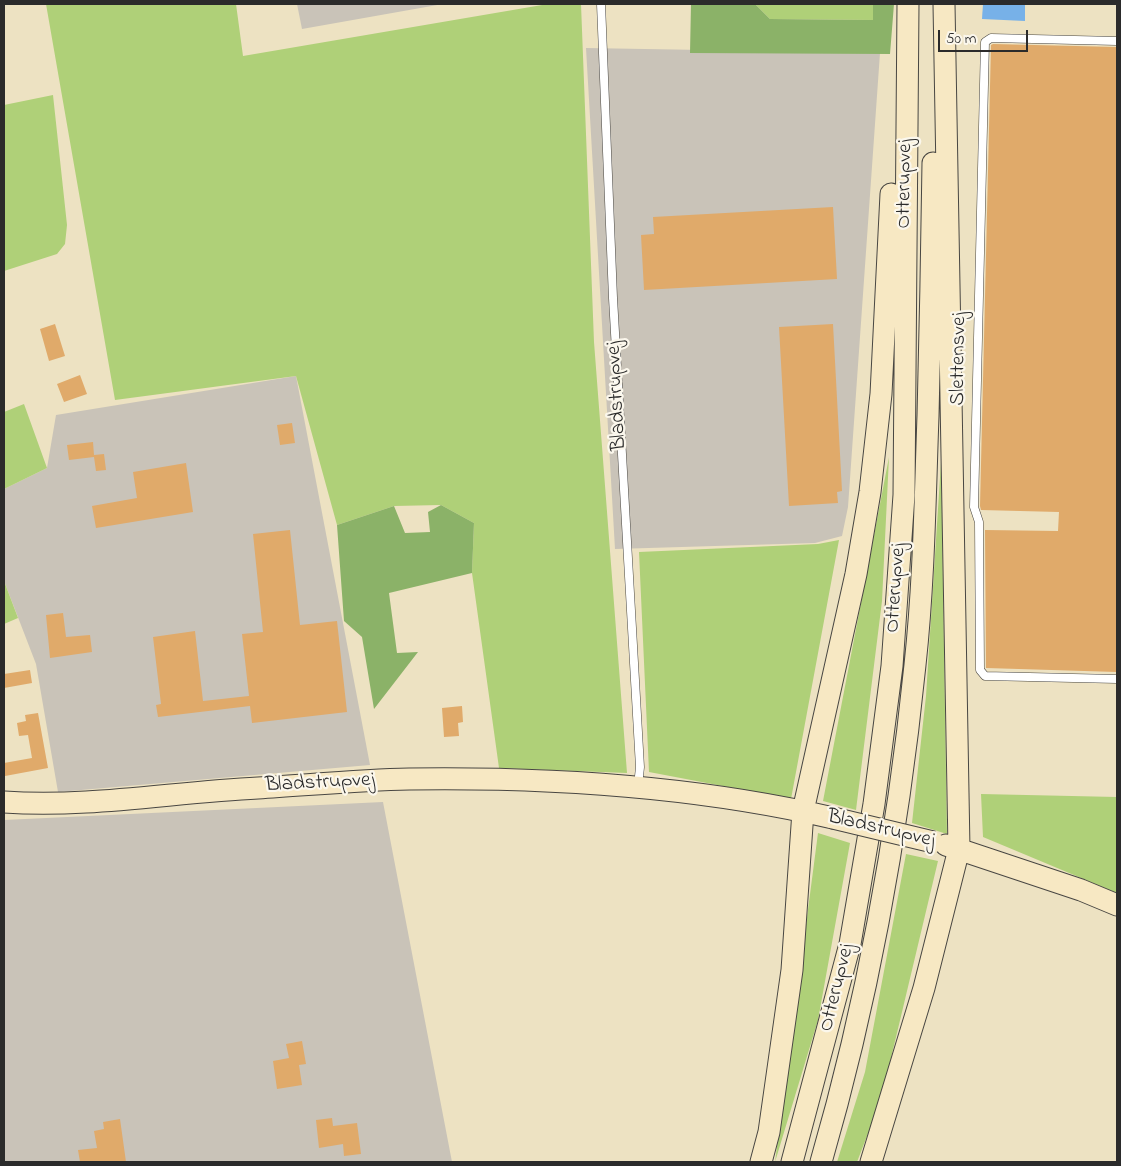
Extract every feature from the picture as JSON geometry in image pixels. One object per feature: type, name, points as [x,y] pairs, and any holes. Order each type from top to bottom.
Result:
[{"type":"main road","points":[[761,1162],[768,1132],[792,970],[803,811],[856,574],[870,492],[882,394],[902,4]]},
{"type":"main road","name":"Otterupvej","points":[[792,1162],[850,944],[874,804],[892,666],[904,495],[908,4]]},
{"type":"main road","name":"Otterupvej","points":[[820,1162],[845,1079],[876,940],[900,798],[916,663],[926,493],[935,4]]},
{"type":"main road","points":[[871,1162],[924,988],[959,848],[944,4]]},
{"type":"main road","name":"Bladstrupvej","points":[[4,802],[35,804],[94,802],[252,788],[408,779],[520,780],[638,788],[803,811],[959,848],[1117,905]]},
{"type":"lane","name":"Bladstrupvej","points":[[602,4],[613,298],[640,767],[638,788]]},
{"type":"lane","name":"Slettensvej","points":[[1117,41],[992,38],[985,42],[974,507],[979,522],[980,670],[985,676],[1117,679]]},
{"type":"shaded area","points":[[297,4],[443,4],[302,29]]},
{"type":"shaded area","points":[[586,48],[880,53],[848,507],[842,536],[815,543],[615,549]]},
{"type":"shaded area","points":[[296,376],[370,765],[58,792],[36,664],[4,581],[4,489],[47,468],[56,415]]},
{"type":"shaded area","points":[[383,802],[452,1162],[4,1162],[4,820]]},
{"type":"green space","points":[[46,4],[236,4],[243,56],[548,4],[581,4],[594,342],[627,773],[499,768],[472,573],[474,523],[441,505],[394,506],[337,525],[296,376],[115,400]]},
{"type":"green space","points":[[691,4],[755,4],[770,19],[873,20],[873,4],[894,4],[890,54],[690,53]]},
{"type":"green space","points":[[755,4],[873,4],[873,20],[770,19]]},
{"type":"green space","points":[[53,95],[67,225],[65,244],[57,254],[4,271],[4,105]]},
{"type":"green space","points":[[24,404],[47,468],[4,489],[4,412]]},
{"type":"green space","points":[[889,457],[882,601],[856,810],[823,801]]},
{"type":"green space","points":[[941,462],[947,834],[912,823],[926,696]]},
{"type":"green space","points":[[441,505],[474,523],[472,573],[389,593],[397,653],[418,652],[374,709],[362,637],[344,621],[337,525],[394,506],[405,533],[430,532],[428,512]]},
{"type":"green space","points":[[839,540],[791,799],[649,772],[639,552],[818,544]]},
{"type":"green space","points":[[4,581],[18,618],[4,624]]},
{"type":"green space","points":[[981,794],[1117,797],[1117,893],[983,837]]},
{"type":"green space","points":[[818,833],[850,843],[818,1020],[775,1162]]},
{"type":"green space","points":[[906,854],[938,861],[881,1100],[857,1162],[837,1162],[865,1072]]},
{"type":"water","points":[[983,4],[1025,4],[1025,21],[982,19]]},
{"type":"building","points":[[991,45],[1117,47],[1117,672],[986,668],[985,530],[1058,531],[1059,512],[981,510],[980,506]]},
{"type":"building","points":[[833,207],[837,279],[644,290],[641,235],[654,234],[653,217]]},
{"type":"building","points":[[55,324],[65,356],[49,361],[40,329]]},
{"type":"building","points":[[833,324],[842,491],[837,492],[838,503],[789,506],[779,327]]},
{"type":"building","points":[[80,375],[87,394],[64,402],[57,384]]},
{"type":"building","points":[[292,423],[295,443],[280,445],[277,425]]},
{"type":"building","points":[[93,442],[94,455],[104,454],[106,470],[96,471],[94,457],[69,460],[67,445]]},
{"type":"building","points":[[186,463],[193,512],[96,528],[92,506],[137,498],[133,472]]},
{"type":"building","points":[[290,530],[300,625],[337,621],[347,712],[252,723],[250,706],[158,717],[156,705],[161,704],[153,637],[195,631],[203,701],[249,696],[242,634],[263,632],[253,534]]},
{"type":"building","points":[[63,613],[66,637],[90,635],[92,652],[50,658],[46,615]]},
{"type":"building","points":[[30,670],[32,683],[4,688],[4,674]]},
{"type":"building","points":[[462,706],[463,722],[458,723],[459,736],[444,737],[442,708]]},
{"type":"building","points":[[38,713],[48,768],[5,776],[4,763],[32,758],[28,735],[19,736],[17,723],[26,721],[25,715]]},
{"type":"building","points":[[302,1041],[306,1064],[299,1065],[302,1085],[277,1089],[273,1061],[289,1058],[286,1044]]},
{"type":"building","points":[[332,1118],[333,1126],[357,1123],[361,1154],[344,1156],[343,1144],[319,1148],[316,1120]]},
{"type":"building","points":[[120,1119],[126,1162],[80,1162],[78,1150],[97,1148],[94,1131],[104,1129],[103,1122]]}]
